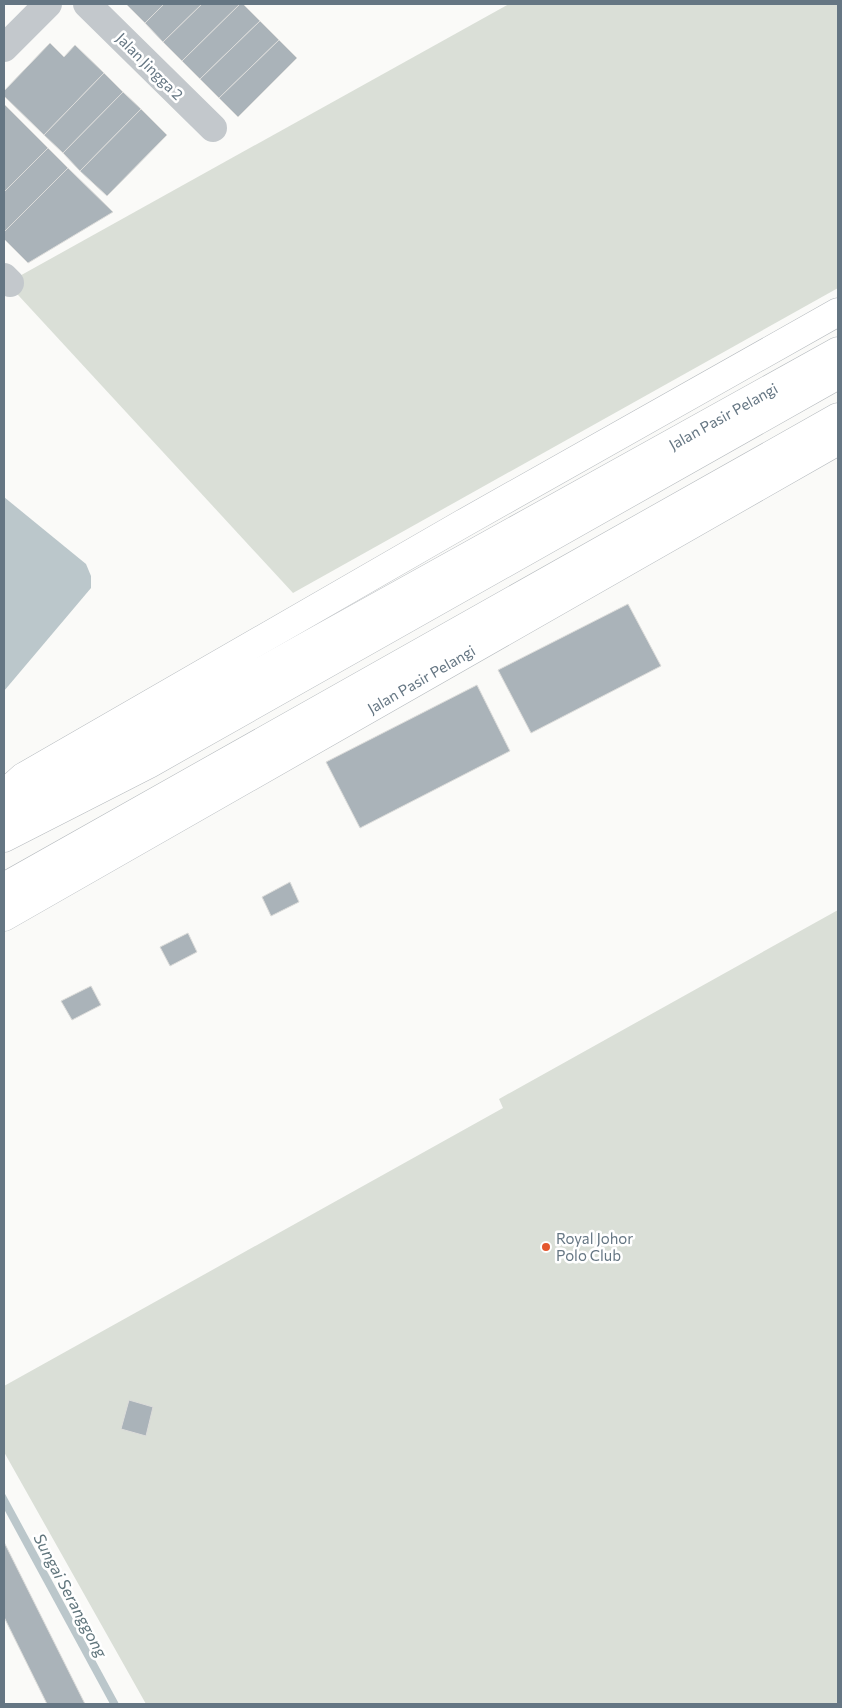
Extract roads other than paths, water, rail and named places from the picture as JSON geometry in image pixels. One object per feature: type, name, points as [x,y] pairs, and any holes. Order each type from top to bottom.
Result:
[{"type":"main road","points":[[4,794],[23,777],[40,767],[453,529],[707,388],[838,312]]},
{"type":"main road","name":"Jalan Pasir Pelangi","points":[[4,814],[838,351]]},
{"type":"main road","points":[[4,838],[149,764],[838,374]]},
{"type":"main road","points":[[4,887],[838,417]]},
{"type":"main road","name":"Jalan Pasir Pelangi","points":[[4,917],[838,441]]},
{"type":"street","points":[[4,48],[48,4]]},
{"type":"street","name":"Jalan Jingga 2","points":[[87,4],[213,128]]},
{"type":"place","name":"Royal Johor Polo Club","points":[[546,1247]]},
{"type":"water label","name":"Sungai Seranggong","points":[[71,1595]]}]
